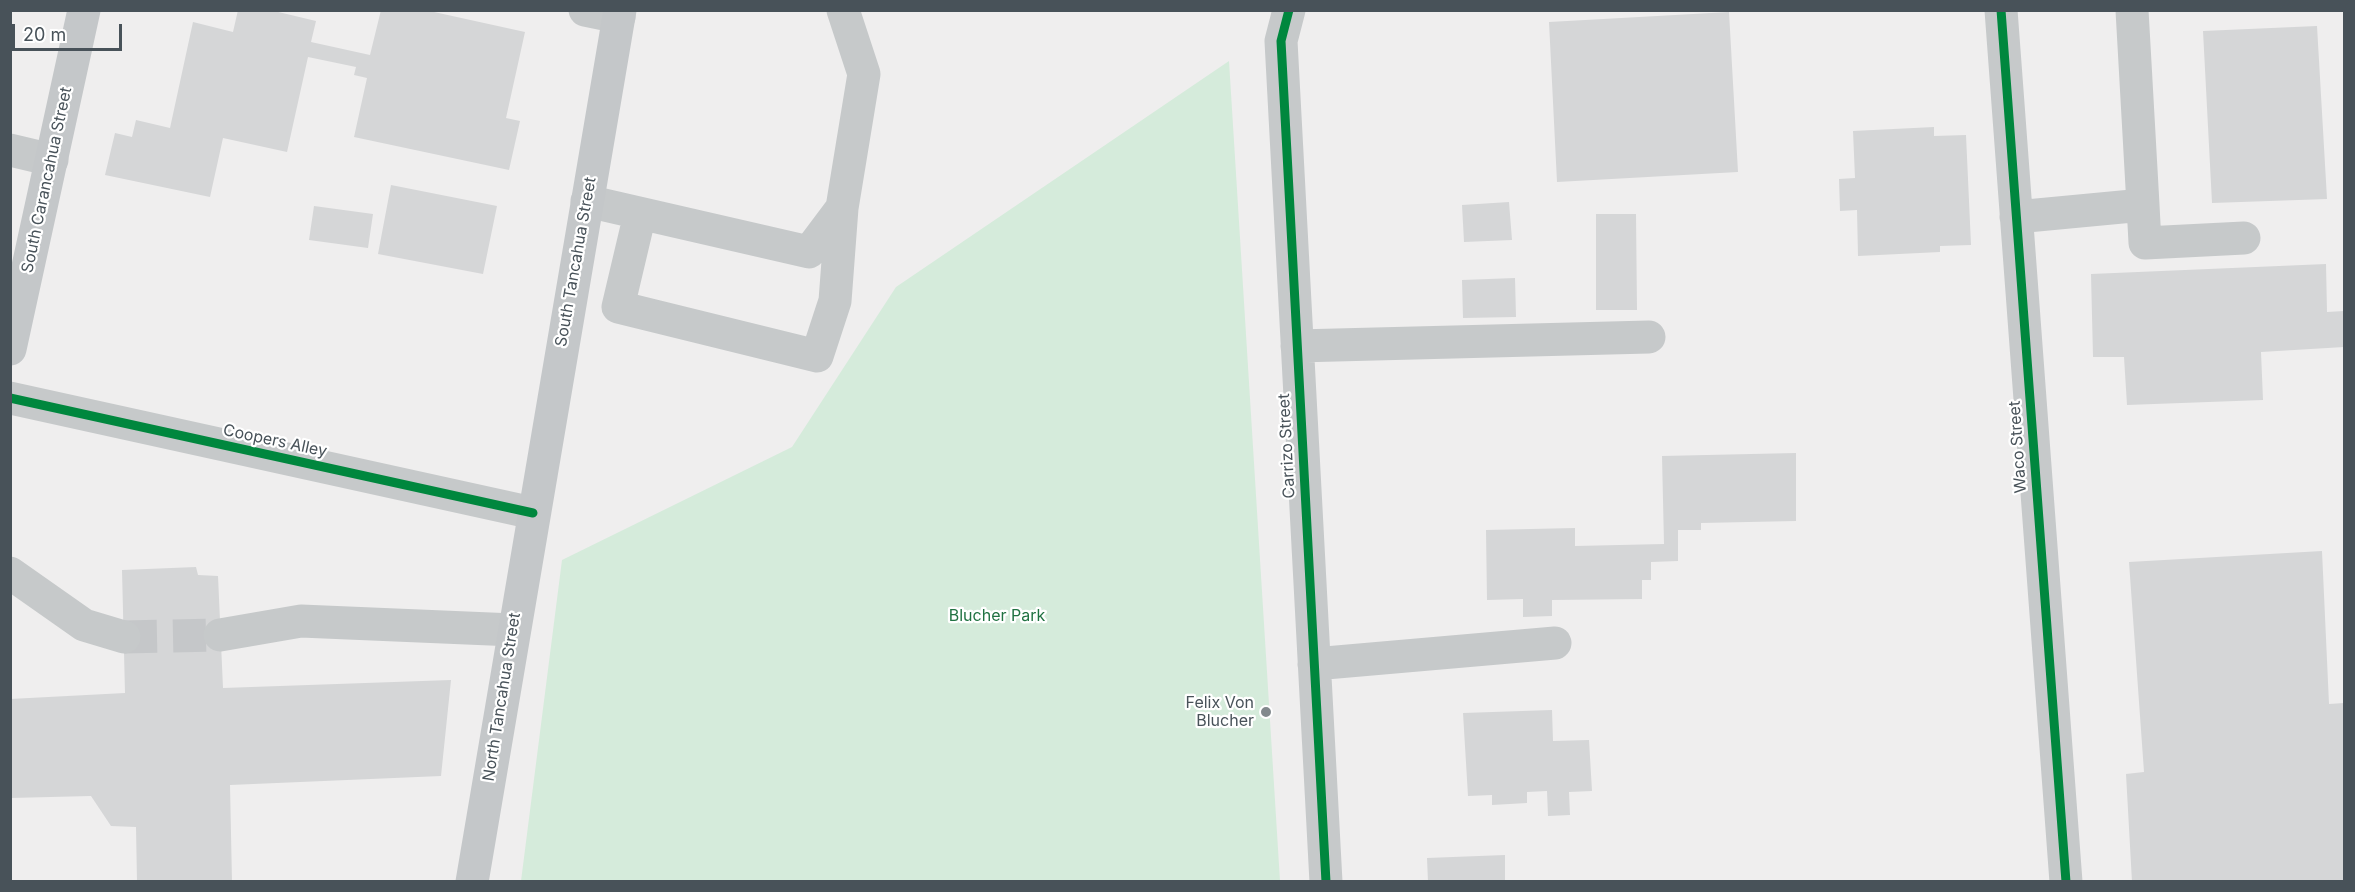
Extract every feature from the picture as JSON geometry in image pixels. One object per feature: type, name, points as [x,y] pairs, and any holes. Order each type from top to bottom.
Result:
[{"type":"main road","name":"South Carancahua Street","points":[[10,349],[84,10]]},
{"type":"main road","name":"South Tancahua Street","points":[[533,513],[619,14]]},
{"type":"main road","name":"North Tancahua Street","points":[[472,882],[533,513]]},
{"type":"street","points":[[585,10],[619,14]]},
{"type":"street","points":[[640,214],[618,307],[817,356],[835,301],[842,208],[864,74],[843,10]]},
{"type":"street","name":"Carrizo Street","points":[[1289,10],[1281,41],[1326,882]]},
{"type":"street","name":"Waco Street","points":[[2001,10],[2066,882]]},
{"type":"street","points":[[2132,10],[2145,243],[2244,238]]},
{"type":"street","points":[[10,150],[51,160]]},
{"type":"street","points":[[587,201],[809,252],[842,208]]},
{"type":"street","points":[[2016,217],[2143,205]]},
{"type":"street","points":[[1297,346],[1649,337]]},
{"type":"street","name":"Coopers Alley","points":[[10,398],[533,513]]},
{"type":"street","points":[[10,573],[84,624],[124,637]]},
{"type":"street","points":[[220,635],[301,621],[514,630]]},
{"type":"street","points":[[1314,664],[1556,643]]},
{"type":"green space","name":"Blucher Park","points":[[1229,61],[1280,881],[521,881],[562,560],[792,447],[896,287]]},
{"type":"building","points":[[238,10],[270,10],[316,21],[311,42],[370,55],[381,10],[425,10],[525,32],[506,118],[520,121],[509,170],[354,137],[367,78],[354,75],[356,67],[308,57],[287,152],[223,138],[210,197],[105,175],[115,133],[132,137],[136,120],[170,128],[193,22],[233,32]]},
{"type":"building","points":[[1729,12],[1738,172],[1557,182],[1549,22]]},
{"type":"building","points":[[2317,26],[2327,199],[2212,203],[2203,31]]},
{"type":"building","points":[[1934,127],[1934,136],[1966,135],[1971,245],[1940,246],[1940,252],[1858,256],[1857,210],[1840,211],[1839,179],[1855,178],[1853,131]]},
{"type":"building","points":[[391,185],[497,206],[483,274],[378,254]]},
{"type":"building","points":[[1509,202],[1512,240],[1464,242],[1462,205]]},
{"type":"building","points":[[314,206],[373,214],[368,248],[309,240]]},
{"type":"building","points":[[1596,214],[1636,214],[1637,310],[1596,310]]},
{"type":"building","points":[[2326,264],[2327,312],[2344,311],[2344,347],[2261,352],[2263,400],[2127,405],[2124,357],[2093,357],[2091,274]]},
{"type":"building","points":[[1515,278],[1516,317],[1463,318],[1462,280]]},
{"type":"building","points":[[1796,453],[1796,521],[1701,523],[1701,530],[1678,530],[1678,561],[1651,562],[1651,580],[1642,580],[1642,599],[1552,600],[1552,616],[1523,617],[1523,599],[1487,600],[1486,530],[1575,528],[1575,546],[1664,544],[1662,456]]},
{"type":"building","points":[[2322,551],[2329,704],[2344,703],[2344,882],[2132,882],[2126,774],[2144,772],[2129,562]]},
{"type":"building","points":[[196,567],[198,575],[218,576],[223,688],[451,680],[441,776],[230,785],[232,882],[137,882],[136,827],[111,826],[91,796],[10,798],[10,699],[125,693],[122,570]]},
{"type":"building","points":[[1552,710],[1553,741],[1589,740],[1592,791],[1569,792],[1570,815],[1548,816],[1547,791],[1527,792],[1527,803],[1492,805],[1492,795],[1468,796],[1463,713]]},
{"type":"building","points":[[1505,855],[1505,882],[1428,882],[1427,858]]},
{"type":"tunnel","points":[[124,637],[220,635]]},
{"type":"cycle path","points":[[1289,10],[1281,41],[1326,882]]},
{"type":"cycle path","points":[[2001,10],[2066,882]]},
{"type":"cycle path","points":[[10,398],[533,513]]},
{"type":"place","name":"Felix Von Blucher","points":[[1266,712]]}]
